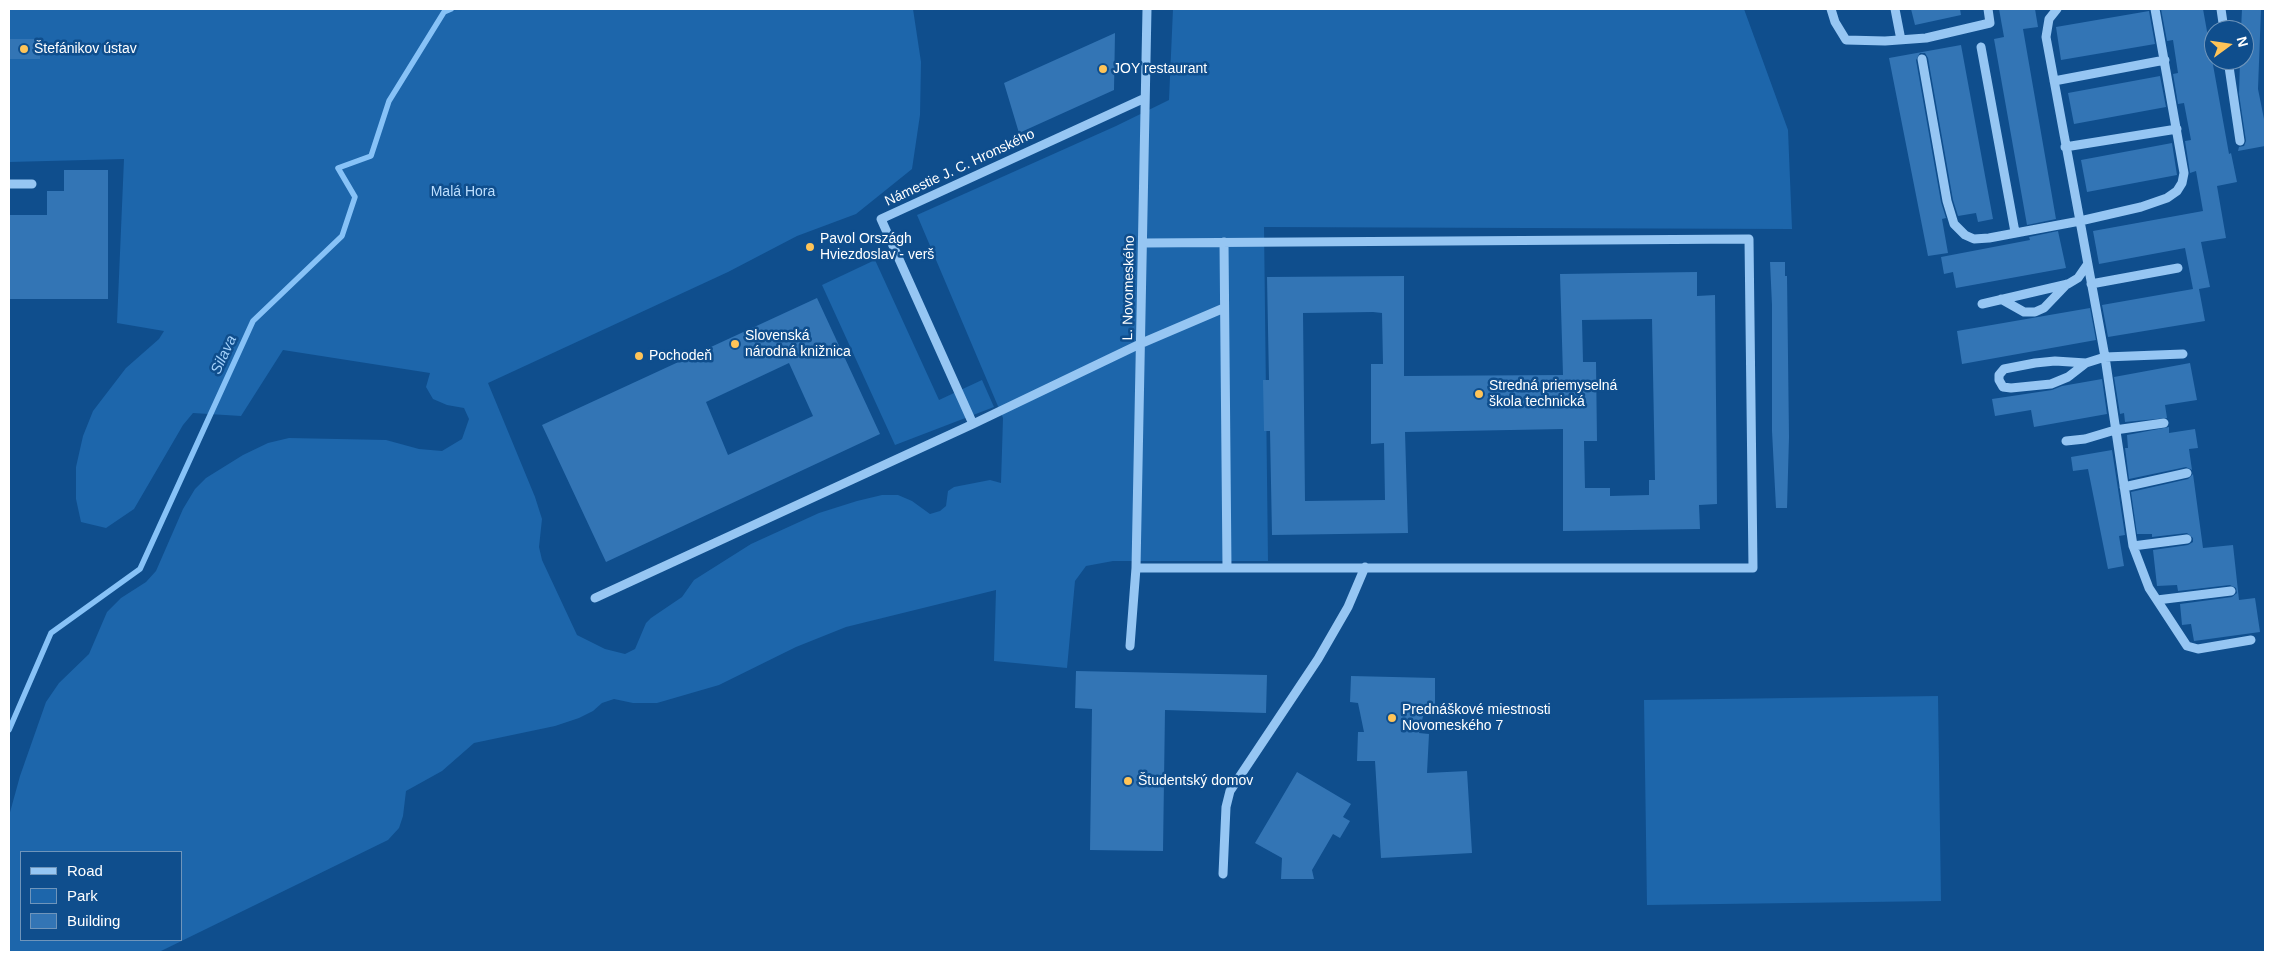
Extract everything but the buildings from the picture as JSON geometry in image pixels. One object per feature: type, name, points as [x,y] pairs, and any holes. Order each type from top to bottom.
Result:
[{"type":"street","name":"L. Novomeského","points":[[1130,646],[1136,568],[1144,243],[1147,9]]},
{"type":"street","points":[[1831,9],[1835,22],[1846,40],[1926,38],[1990,23],[1988,9]]},
{"type":"street","points":[[1896,9],[1902,40]]},
{"type":"street","points":[[2057,9],[2049,19],[2046,37],[2105,357],[2133,546],[2141,569],[2157,600],[2187,646],[2198,648],[2251,640]]},
{"type":"street","points":[[1922,59],[1947,201],[1954,224],[1965,235],[1974,239],[1989,238],[2080,221],[2141,207],[2167,198],[2177,191],[2182,183],[2184,173],[2155,9]]},
{"type":"street","points":[[1981,46],[2015,232]]},
{"type":"street","points":[[2054,81],[2165,60]]},
{"type":"street","points":[[2229,70],[2240,141]]},
{"type":"street","name":"Námestie J. C. Hronského","points":[[973,424],[881,219],[1145,98]]},
{"type":"street","points":[[2065,147],[2176,129]]},
{"type":"street","points":[[9,184],[32,184]]},
{"type":"street","points":[[1136,568],[1753,568],[1749,239],[1144,243]]},
{"type":"street","points":[[1224,242],[1227,568]]},
{"type":"street","points":[[2001,299],[2024,312],[2034,312],[2044,308],[2068,284],[2078,278],[2087,265]]},
{"type":"street","points":[[2091,284],[2178,268]]},
{"type":"street","points":[[1982,304],[2068,284]]},
{"type":"street","points":[[595,598],[973,424],[1142,343],[1224,308]]},
{"type":"street","points":[[2086,363],[2055,361],[2013,367],[2004,369],[1999,375],[1999,380],[2003,386],[2011,388],[2051,384],[2068,377],[2086,363],[2105,357],[2183,354]]},
{"type":"street","points":[[2066,441],[2085,439],[2115,430],[2164,423]]},
{"type":"street","points":[[2124,487],[2187,473]]},
{"type":"street","points":[[2133,546],[2187,539]]},
{"type":"street","points":[[1223,874],[1226,806],[1230,791],[1318,659],[1348,607],[1365,567]]},
{"type":"street","points":[[2157,600],[2231,591]]},
{"type":"green space","name":"Malá Hora","points":[[9,9],[913,9],[921,62],[920,115],[912,169],[856,214],[797,236],[728,272],[488,383],[535,497],[542,519],[539,547],[542,560],[577,635],[605,649],[625,654],[635,649],[646,623],[682,597],[694,580],[751,544],[819,513],[882,495],[898,495],[912,501],[930,514],[940,511],[946,506],[948,491],[954,487],[990,480],[1001,483],[1003,418],[917,215],[1116,126],[1169,100],[1173,9],[1744,9],[1788,130],[1792,229],[1264,227],[1268,561],[1113,561],[1086,566],[1075,581],[1067,668],[994,661],[996,590],[846,627],[796,647],[719,685],[657,703],[633,703],[614,699],[602,703],[593,711],[579,718],[555,726],[474,743],[442,771],[406,791],[403,816],[399,828],[388,840],[182,941],[182,851],[20,851],[20,941],[181,941],[159,952],[9,952],[9,816],[20,776],[46,702],[59,683],[89,654],[107,612],[121,598],[146,582],[156,571],[183,509],[195,489],[206,478],[243,455],[268,443],[289,438],[386,440],[419,449],[442,451],[462,439],[469,419],[464,408],[447,405],[433,399],[426,387],[430,373],[283,350],[241,416],[193,413],[183,425],[134,509],[106,528],[81,522],[76,499],[76,467],[83,436],[93,411],[126,368],[159,339],[164,331],[117,323],[124,159],[9,162]]},
{"type":"green space","points":[[875,260],[939,400],[982,380],[994,407],[895,445],[822,285]]},
{"type":"green space","points":[[1938,696],[1941,901],[1647,905],[1644,700]]},
{"type":"waterway","name":"Silava","points":[[9,730],[51,633],[140,569],[253,321],[342,236],[355,197],[338,168],[371,156],[389,101],[444,12],[451,9]]},
{"type":"place","name":"Štefánikov ústav","points":[[24,49]]},
{"type":"place","name":"JOY restaurant","points":[[1103,69]]},
{"type":"place","name":"Pavol Országh Hviezdoslav - verš","points":[[810,247]]},
{"type":"place","name":"Slovenská národná knižnica","points":[[735,344]]},
{"type":"place","name":"Pochodeň","points":[[639,356]]},
{"type":"place","name":"Stredná priemyselná škola technická","points":[[1479,394]]},
{"type":"place","name":"Prednáškové miestnosti Novomeského 7","points":[[1392,718]]},
{"type":"place","name":"Študentský domov","points":[[1128,781]]}]
